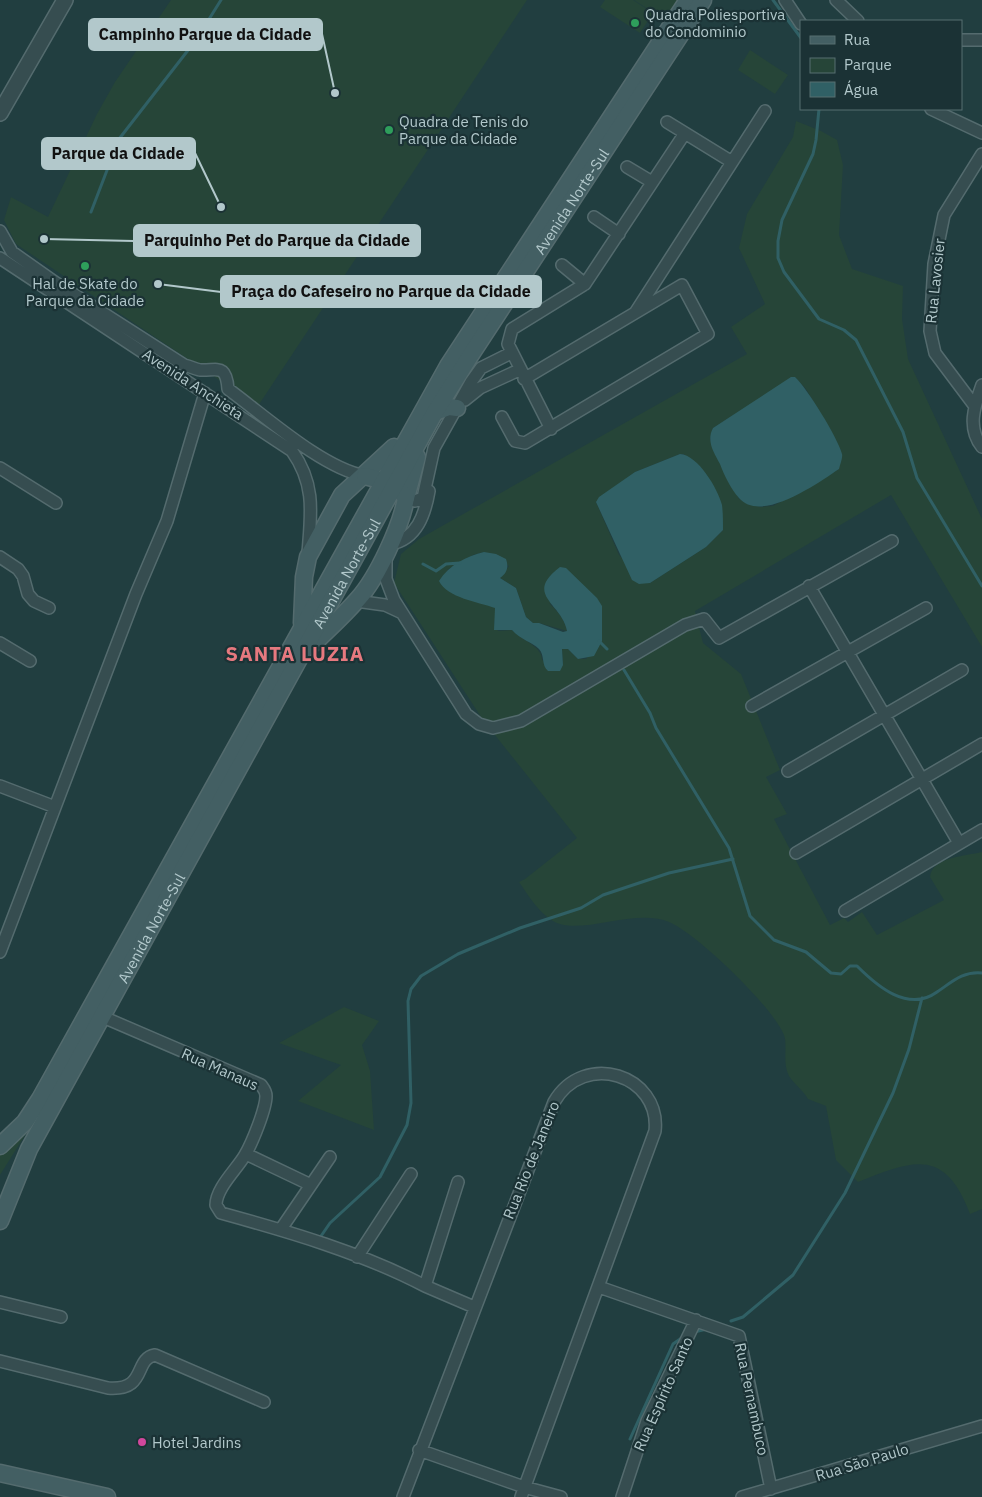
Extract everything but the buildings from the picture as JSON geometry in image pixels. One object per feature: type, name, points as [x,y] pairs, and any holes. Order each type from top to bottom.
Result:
[{"type":"main road","name":"Avenida Norte-Sul","points":[[0,1221],[29,1148],[302,655],[325,598],[418,430],[448,366],[688,0]]},
{"type":"main road","name":"Avenida Norte-Sul","points":[[418,430],[475,362],[703,0]]},
{"type":"main road","points":[[435,412],[458,406]]},
{"type":"main road","points":[[302,627],[304,577],[308,557],[342,496],[418,430]]},
{"type":"main road","points":[[302,655],[356,601],[389,548],[401,520],[418,430]]},
{"type":"main road","points":[[365,476],[388,483],[406,498]]},
{"type":"main road","points":[[304,577],[309,587],[325,598],[345,605],[356,601]]},
{"type":"main road","name":"Avenida Norte-Sul","points":[[0,1146],[26,1122],[40,1099],[302,627],[325,598]]},
{"type":"main road","points":[[0,1473],[107,1497]]},
{"type":"main road","points":[[0,1484],[57,1497]]},
{"type":"street","points":[[0,113],[4,95],[64,0]]},
{"type":"street","points":[[785,0],[800,22]]},
{"type":"street","points":[[836,0],[857,20]]},
{"type":"street","points":[[962,40],[982,40]]},
{"type":"street","points":[[933,110],[982,133]]},
{"type":"street","points":[[634,314],[765,111]]},
{"type":"street","points":[[667,122],[732,162]]},
{"type":"street","points":[[551,429],[511,353],[507,342],[512,329],[585,284],[685,133]]},
{"type":"street","name":"Rua Lavosier","points":[[974,405],[935,353],[930,331],[934,264],[944,215],[982,154]]},
{"type":"street","points":[[626,167],[652,182]]},
{"type":"street","points":[[594,217],[619,234]]},
{"type":"street","name":"Avenida Anchieta","points":[[0,231],[12,252],[48,278],[184,365],[201,370],[211,368],[222,372],[228,389],[322,458],[348,472],[365,476]]},
{"type":"street","name":"Avenida Anchieta","points":[[0,258],[292,451],[298,460],[312,498],[308,557]]},
{"type":"street","points":[[562,265],[585,284]]},
{"type":"street","points":[[654,282],[666,294]]},
{"type":"street","points":[[458,406],[491,382],[522,374],[634,314],[682,285],[708,334],[525,443],[518,443],[502,417]]},
{"type":"street","points":[[475,362],[511,353]]},
{"type":"street","points":[[475,362],[491,382]]},
{"type":"street","points":[[406,498],[411,501],[420,500],[425,494],[434,448],[458,406],[475,362]]},
{"type":"street","points":[[0,952],[136,594],[167,522],[206,393],[198,376],[201,370]]},
{"type":"street","points":[[982,386],[974,405],[972,426],[982,448]]},
{"type":"street","points":[[206,393],[221,395],[228,389]]},
{"type":"street","points":[[0,468],[56,503]]},
{"type":"street","points":[[428,482],[430,489],[427,506],[420,523],[406,539],[389,548],[386,579],[394,600],[466,714],[479,724],[493,728],[521,721],[685,625],[704,619],[719,638],[892,541]]},
{"type":"street","points":[[0,557],[18,569],[23,576],[26,591],[34,601],[49,608]]},
{"type":"street","points":[[809,586],[959,843]]},
{"type":"street","points":[[356,601],[386,605],[404,614]]},
{"type":"street","points":[[752,706],[926,608]]},
{"type":"street","points":[[0,643],[30,661]]},
{"type":"street","points":[[788,771],[962,670]]},
{"type":"street","points":[[796,853],[982,744]]},
{"type":"street","points":[[0,786],[55,807]]},
{"type":"street","points":[[845,911],[982,830]]},
{"type":"street","name":"Rua Manaus","points":[[103,1017],[261,1085],[266,1092],[266,1098],[246,1154],[217,1196],[216,1205],[221,1213],[281,1229]]},
{"type":"street","name":"Rua Rio de Janeiro","points":[[403,1497],[419,1450],[554,1102],[561,1089],[572,1081],[596,1072],[628,1080],[644,1094],[656,1118],[655,1131],[522,1492]]},
{"type":"street","points":[[246,1154],[311,1185]]},
{"type":"street","points":[[330,1157],[281,1229],[357,1257],[474,1307]]},
{"type":"street","points":[[357,1257],[410,1174]]},
{"type":"street","points":[[425,1286],[458,1182]]},
{"type":"street","name":"Rua Pernambuco","points":[[599,1286],[739,1336],[771,1489]]},
{"type":"street","points":[[0,1302],[61,1317]]},
{"type":"street","name":"Rua Espírito Santo","points":[[622,1497],[647,1422],[696,1320]]},
{"type":"street","points":[[0,1361],[108,1388],[121,1389],[132,1384],[148,1358],[155,1355],[264,1402]]},
{"type":"street","name":"Rua São Paulo","points":[[742,1497],[982,1426]]},
{"type":"street","points":[[419,1450],[522,1492],[561,1497]]},
{"type":"green space","points":[[171,0],[527,0],[258,406],[16,244],[4,220],[11,197],[48,217],[97,114],[115,82]]},
{"type":"green space","name":"Quadra Poliesportiva do Condominio","points":[[605,0],[633,0],[653,13],[640,33],[600,7]]},
{"type":"green space","points":[[634,0],[678,0],[665,20]]},
{"type":"green space","points":[[750,50],[788,75],[775,94],[738,70]]},
{"type":"green space","points":[[796,121],[837,140],[843,165],[839,235],[852,269],[903,286],[902,319],[908,359],[982,519],[982,647],[891,495],[695,611],[703,643],[741,674],[780,770],[766,777],[787,814],[774,819],[830,925],[844,918],[848,922],[862,912],[877,935],[944,900],[930,877],[932,870],[937,865],[951,858],[982,852],[982,1209],[970,1214],[960,1192],[950,1178],[938,1169],[925,1165],[911,1165],[895,1168],[858,1182],[836,1160],[826,1106],[808,1099],[789,1076],[786,1066],[785,1039],[777,1023],[750,990],[697,940],[669,922],[655,918],[624,919],[577,926],[564,925],[548,918],[538,909],[519,882],[577,838],[483,720],[394,583],[401,554],[419,539],[747,354],[731,327],[765,304],[739,248],[747,214],[793,137]],"holes":[[[795,377],[806,389],[838,444],[839,469],[773,506],[760,507],[739,499],[710,439],[713,428]],[[684,454],[723,530],[706,547],[650,583],[619,555],[596,502],[635,472]],[[484,552],[509,566],[500,578],[516,588],[526,617],[533,623],[567,631],[563,619],[549,603],[602,615],[602,641],[586,659],[578,659],[568,649],[562,649],[563,665],[542,660],[539,651],[512,630],[498,631],[494,622],[497,617],[495,608],[447,570],[473,555]]]},
{"type":"green space","points":[[344,1007],[379,1021],[362,1045],[370,1071],[374,1130],[298,1101],[341,1065],[279,1043]]},
{"type":"green space","points":[[27,1132],[0,1175],[0,1152]]},
{"type":"water","points":[[791,377],[795,377],[807,391],[835,437],[842,454],[839,469],[804,491],[775,504],[749,505],[739,498],[728,482],[712,447],[711,433],[713,428]]},
{"type":"water","points":[[680,454],[694,460],[712,482],[722,505],[723,530],[706,547],[650,583],[639,584],[632,580],[596,502],[599,497],[635,472]]},
{"type":"water","points":[[484,552],[496,554],[506,559],[507,570],[500,578],[516,588],[526,617],[533,623],[539,623],[563,632],[567,631],[564,621],[548,599],[545,585],[549,577],[560,567],[566,568],[597,598],[602,606],[602,641],[594,656],[578,659],[568,649],[562,649],[563,665],[560,671],[548,671],[544,666],[541,651],[536,647],[512,630],[494,630],[495,608],[464,599],[443,587],[439,581],[448,570],[471,556]]},
{"type":"waterway","points":[[91,212],[119,139],[196,40],[221,0]]},
{"type":"waterway","points":[[773,0],[800,37]]},
{"type":"waterway","points":[[819,110],[813,154],[782,220],[778,241],[778,258],[784,272],[819,319],[844,330],[856,340],[903,432],[917,478],[982,586]]},
{"type":"waterway","points":[[423,564],[436,571],[446,564],[460,563]]},
{"type":"waterway","points":[[599,641],[607,649]]},
{"type":"waterway","points":[[624,670],[650,713],[656,728],[729,848],[750,916],[774,940],[806,952],[831,973],[841,974],[850,966],[857,966],[883,989],[904,998],[915,1000],[926,998],[963,975],[982,973]]},
{"type":"waterway","points":[[319,1239],[330,1223],[380,1177],[407,1125],[411,1103],[408,1001],[411,989],[421,976],[458,954],[520,928],[581,908],[603,895],[669,873],[733,859]]},
{"type":"waterway","points":[[731,1321],[743,1317],[793,1275],[845,1193],[893,1093],[909,1049],[922,998]]},
{"type":"waterway","points":[[694,1332],[707,1329]]},
{"type":"waterway","points":[[630,1439],[673,1344],[683,1337]]},
{"type":"place","name":"Quadra Poliesportiva do Condominio","points":[[635,23]]},
{"type":"place","name":"Campinho Parque da Cidade","points":[[335,93]]},
{"type":"place","name":"Quadra de Tenis do Parque da Cidade","points":[[389,130]]},
{"type":"place","name":"Parque da Cidade","points":[[221,207]]},
{"type":"place","name":"Parquinho Pet do Parque da Cidade","points":[[44,239]]},
{"type":"place","name":"Hal de Skate do Parque da Cidade","points":[[85,266]]},
{"type":"place","name":"Praça do Cafeseiro no Parque da Cidade","points":[[158,284]]},
{"type":"place","name":"Hotel Jardins","points":[[142,1442]]},
{"type":"district","name":"SANTA LUZIA","points":[[295,653]]}]
